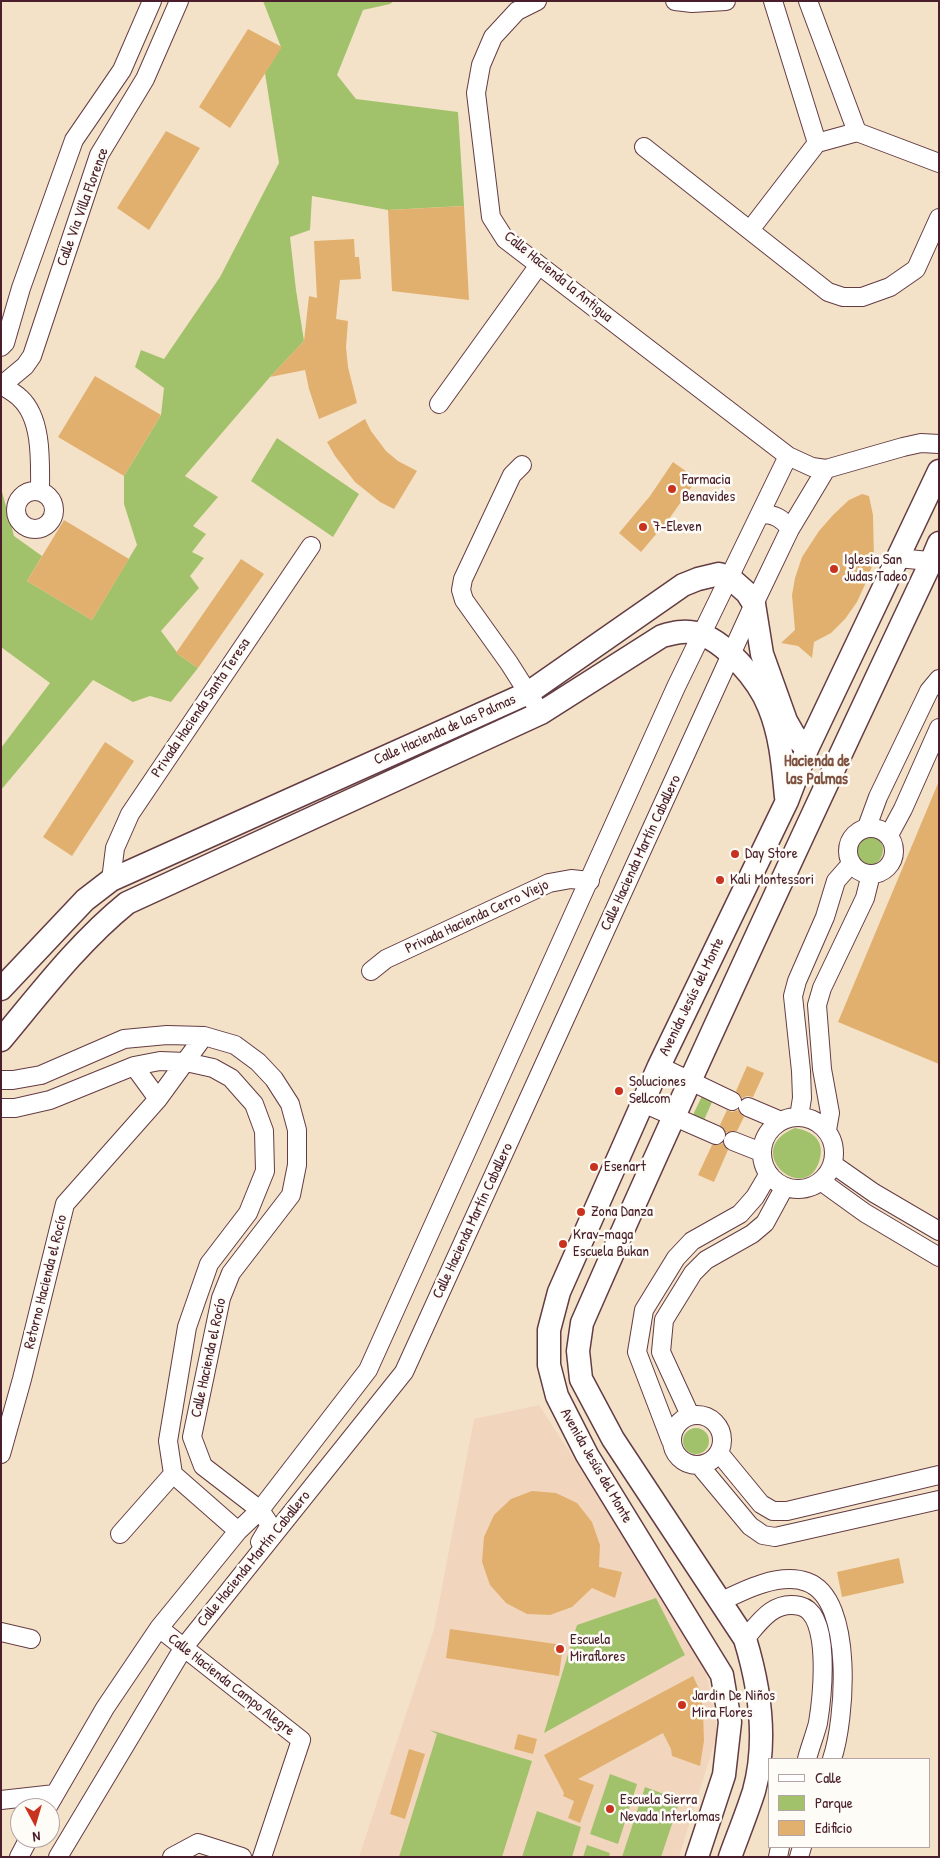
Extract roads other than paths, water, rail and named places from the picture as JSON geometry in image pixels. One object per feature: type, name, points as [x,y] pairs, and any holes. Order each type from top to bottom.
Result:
[{"type":"main road","name":"Avenida Jesús del Monte","points":[[697,1857],[724,1776],[730,1722],[722,1674],[587,1455],[557,1396],[549,1365],[549,1330],[559,1292],[659,1066],[786,801],[807,749],[939,471]]},
{"type":"main road","name":"Avenida Jesús del Monte","points":[[730,1857],[754,1790],[761,1753],[761,1715],[756,1681],[744,1639],[613,1438],[582,1379],[578,1351],[582,1323],[673,1116],[836,763],[936,556]]},
{"type":"main road","name":"Calle Hacienda de las Palmas","points":[[1,990],[84,900],[111,880],[528,693],[683,585],[719,574],[730,577]]},
{"type":"main road","points":[[730,577],[747,593],[754,604],[762,654],[786,721],[794,735],[807,749]]},
{"type":"main road","name":"Calle Hacienda de las Palmas","points":[[1,1040],[83,943],[104,921],[127,902],[541,713],[662,636],[678,632],[701,634],[732,654],[761,690],[769,708],[781,752],[786,801]]},
{"type":"main road","points":[[275,806],[286,831]]},
{"type":"street","name":"Calle Via Villa Florence","points":[[1,347],[5,343],[21,288],[74,140],[122,70],[152,1]]},
{"type":"street","name":"Calle Via Villa Florence","points":[[2,385],[24,366],[32,356],[98,154],[145,79],[179,1]]},
{"type":"street","name":"Calle Hacienda la Antigua","points":[[537,1],[517,11],[493,37],[480,65],[476,93],[491,217],[504,239],[788,456],[812,467],[826,469]]},
{"type":"street","points":[[675,1],[692,3],[726,1]]},
{"type":"street","points":[[773,1],[817,143]]},
{"type":"street","points":[[808,1],[857,132]]},
{"type":"street","points":[[750,230],[817,143],[857,132],[939,163]]},
{"type":"street","points":[[644,147],[828,292],[843,298],[862,297],[890,287],[916,269],[939,218]]},
{"type":"street","points":[[439,404],[539,265]]},
{"type":"street","points":[[2,385],[22,399],[32,416],[40,450],[40,492]]},
{"type":"street","points":[[826,469],[921,443],[939,444]]},
{"type":"street","name":"Calle Hacienda Martín Caballero","points":[[53,1798],[105,1708],[159,1628],[238,1531],[260,1510],[368,1370],[676,687],[788,456]]},
{"type":"street","points":[[522,465],[512,475],[463,579],[461,590],[464,600],[541,713]]},
{"type":"street","name":"Calle Hacienda Martín Caballero","points":[[58,1857],[184,1647],[404,1372],[754,604],[790,529],[826,469]]},
{"type":"street","points":[[761,514],[770,514],[778,517],[790,529]]},
{"type":"street","name":"Privada Hacienda Santa Teresa","points":[[111,880],[115,848],[130,814],[311,546]]},
{"type":"street","points":[[898,558],[936,556]]},
{"type":"street","points":[[867,827],[878,797],[930,691],[939,679]]},
{"type":"street","points":[[889,835],[903,809],[939,728]]},
{"type":"street","points":[[867,827],[880,829],[889,835],[894,852],[891,863],[883,871],[872,874],[857,870],[847,856],[847,846],[851,837],[867,827]]},
{"type":"street","points":[[799,1117],[802,1098],[801,1071],[793,996],[797,981],[825,917],[836,881],[852,864]]},
{"type":"street","points":[[826,1130],[830,1113],[822,1069],[817,1004],[822,988],[865,898],[872,874]]},
{"type":"street","name":"Privada Hacienda Cerro Viejo","points":[[371,971],[386,959],[548,883],[571,879],[590,881]]},
{"type":"street","name":"Calle Hacienda el Rocío","points":[[1,1080],[41,1075],[124,1039],[167,1035],[204,1036],[235,1045],[258,1062],[274,1079],[290,1104],[297,1130],[296,1164],[291,1195],[231,1273],[220,1298],[192,1437],[203,1466],[260,1510]]},
{"type":"street","name":"Retorno Hacienda el Rocío","points":[[1,1454],[22,1379],[65,1204],[158,1099],[204,1036]]},
{"type":"street","name":"Calle Hacienda el Rocío","points":[[1,1108],[15,1108],[50,1100],[134,1066],[160,1061],[186,1062],[213,1068],[231,1078],[254,1104],[264,1131],[265,1170],[248,1213],[209,1264],[188,1327],[168,1441],[173,1474]]},
{"type":"street","points":[[134,1066],[158,1099]]},
{"type":"street","points":[[659,1066],[732,1101]]},
{"type":"street","points":[[60,1067],[72,1091]]},
{"type":"street","points":[[41,1075],[50,1100]]},
{"type":"street","points":[[643,1103],[716,1135]]},
{"type":"street","points":[[748,1107],[781,1121]]},
{"type":"street","points":[[799,1117],[814,1120],[826,1130],[834,1146],[834,1164],[822,1182],[804,1190],[784,1188],[768,1176],[761,1152],[767,1134],[781,1121],[799,1117]]},
{"type":"street","points":[[733,1141],[761,1152]]},
{"type":"street","points":[[834,1164],[874,1194],[939,1231]]},
{"type":"street","points":[[671,1441],[673,1430],[680,1421],[690,1415],[705,1416],[717,1424],[723,1438],[719,1453],[714,1459],[700,1466],[686,1464],[675,1454],[637,1352],[644,1310],[676,1258],[692,1241],[740,1214],[755,1197],[768,1176]]},
{"type":"street","points":[[822,1182],[865,1213],[939,1257]]},
{"type":"street","points":[[690,1415],[661,1352],[664,1320],[693,1273],[706,1260],[752,1234],[765,1223],[784,1188]]},
{"type":"street","points":[[719,1453],[761,1504],[774,1511],[787,1511],[939,1475]]},
{"type":"street","points":[[700,1466],[750,1526],[762,1535],[776,1537],[939,1500]]},
{"type":"street","points":[[120,1534],[173,1474],[238,1531]]},
{"type":"street","points":[[232,1587],[270,1525],[260,1510]]},
{"type":"street","points":[[720,1602],[747,1588],[784,1580],[807,1582],[816,1586],[828,1598],[842,1654],[843,1698],[832,1758]]},
{"type":"street","points":[[744,1639],[764,1616],[773,1609],[794,1604],[803,1606],[811,1611],[821,1637],[822,1680],[818,1724],[806,1758]]},
{"type":"street","name":"Calle Hacienda Campo Alegre","points":[[159,1628],[300,1740],[262,1857]]},
{"type":"street","points":[[1,1632],[31,1639]]},
{"type":"street","points":[[172,1857],[198,1843],[242,1857]]},
{"type":"place","name":"Farmacia Benavides","points":[[672,489]]},
{"type":"place","name":"7-Eleven","points":[[643,527]]},
{"type":"place","name":"Iglesia San Judas Tadeo","points":[[834,569]]},
{"type":"place","name":"Day Store","points":[[735,854]]},
{"type":"place","name":"Kali Montessori","points":[[720,880]]},
{"type":"place","name":"Soluciones Sellcom","points":[[619,1091]]},
{"type":"place","name":"Esenart","points":[[594,1167]]},
{"type":"place","name":"Zona Danza","points":[[581,1212]]},
{"type":"place","name":"Krav-maga Escuela Bukan","points":[[563,1244]]},
{"type":"place","name":"Escuela Miraflores","points":[[560,1649]]},
{"type":"place","name":"Jardin De Niños Mira Flores","points":[[682,1705]]},
{"type":"place","name":"Escuela Sierra Nevada Interlomas","points":[[610,1809]]},
{"type":"district","name":"Hacienda de las Palmas","points":[[817,771]]}]
